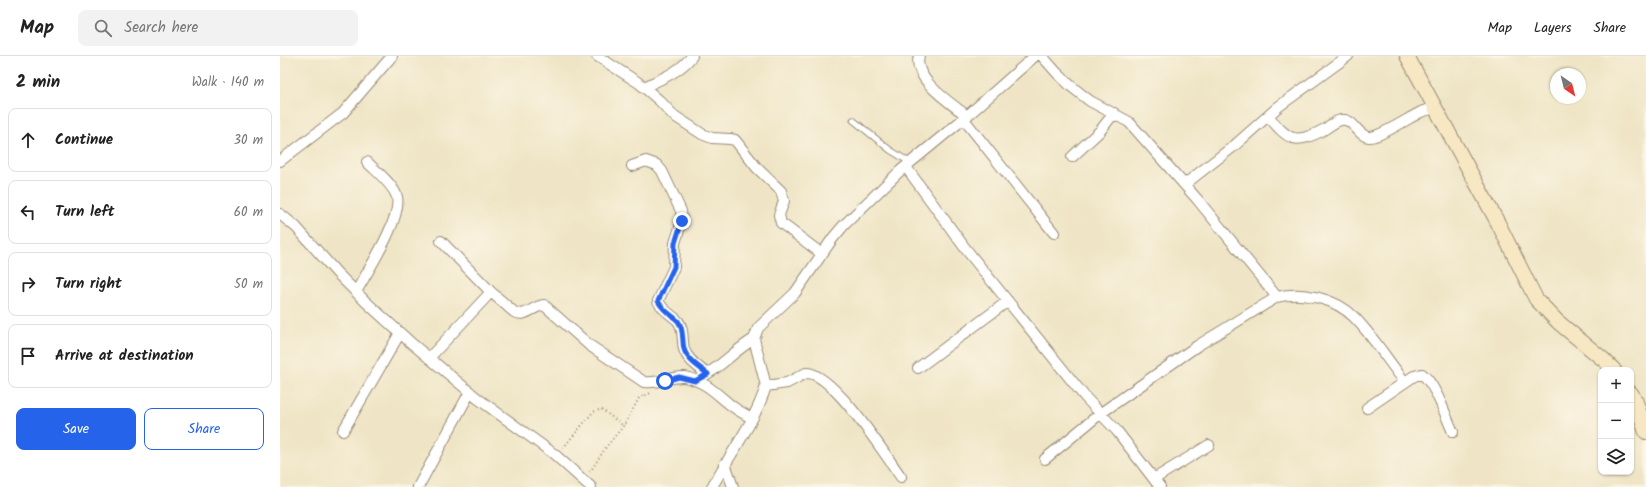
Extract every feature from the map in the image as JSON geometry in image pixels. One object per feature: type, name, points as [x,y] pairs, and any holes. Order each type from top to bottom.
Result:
[{"type":"main road","points":[[1407,56],[1498,223],[1536,299],[1558,322],[1611,367]]},
{"type":"main road","points":[[1634,398],[1646,432]]},
{"type":"street","points":[[280,161],[343,114],[392,56]]},
{"type":"street","points":[[597,56],[644,87],[660,100],[673,115],[702,134],[712,138],[730,139],[738,143],[758,168],[781,191],[784,201],[779,215],[781,222],[822,254]]},
{"type":"street","points":[[644,87],[672,73],[688,62],[692,56]]},
{"type":"street","points":[[919,56],[917,63],[920,72],[925,79],[965,117],[1054,233]]},
{"type":"street","points":[[712,487],[752,418],[760,403],[766,386],[754,339],[758,328],[792,296],[844,225],[908,165],[1035,56]]},
{"type":"street","points":[[1042,56],[1057,73],[1090,101],[1129,122],[1185,184],[1277,297]]},
{"type":"street","points":[[1185,184],[1234,146],[1278,107],[1348,56]]},
{"type":"street","points":[[1268,116],[1283,134],[1289,138],[1296,139],[1320,132],[1341,120],[1347,121],[1363,135],[1369,137],[1378,135],[1423,111],[1436,108]]},
{"type":"street","points":[[1072,157],[1100,131],[1114,113]]},
{"type":"street","points":[[356,292],[390,230],[397,208],[397,197],[390,186],[367,162]]},
{"type":"street","points":[[632,166],[646,162],[657,165],[662,171],[681,212],[682,221],[675,243],[674,267],[658,301],[667,313],[681,326],[684,350],[688,357],[708,374]]},
{"type":"street","points":[[908,165],[965,248],[1085,397],[1117,431],[1160,487]]},
{"type":"street","points":[[280,214],[296,227],[356,292],[400,333],[470,392],[554,454],[588,485]]},
{"type":"street","points":[[441,241],[491,292],[518,314],[524,314],[544,305],[589,344],[644,382],[654,383],[679,377],[705,384],[735,409],[752,418]]},
{"type":"street","points":[[429,358],[491,292]]},
{"type":"street","points":[[1045,459],[1101,413],[1197,346],[1277,297],[1288,294],[1320,297],[1352,316],[1405,382]]},
{"type":"street","points":[[918,368],[1008,301]]},
{"type":"street","points":[[343,431],[400,333]]},
{"type":"street","points":[[695,381],[708,374],[738,349],[754,339]]},
{"type":"street","points":[[766,386],[787,383],[806,373],[818,376],[828,384],[858,417],[902,477]]},
{"type":"street","points":[[1366,408],[1414,376],[1422,374],[1427,378],[1453,432]]},
{"type":"street","points":[[418,487],[470,392]]},
{"type":"street","points":[[1154,478],[1209,444]]},
{"type":"street","points":[[725,463],[733,487]]},
{"type":"lane","points":[[853,120],[908,165]]},
{"type":"path","points":[[588,485],[589,473],[625,424],[640,398],[660,389],[665,381]]},
{"type":"path","points":[[554,454],[562,450],[593,412],[597,410],[601,410],[621,424],[625,424]]},
{"type":"route","points":[[665,381],[679,377],[695,381],[708,374],[688,357],[684,350],[681,326],[667,313],[658,301],[674,267],[675,243],[682,221]]}]
